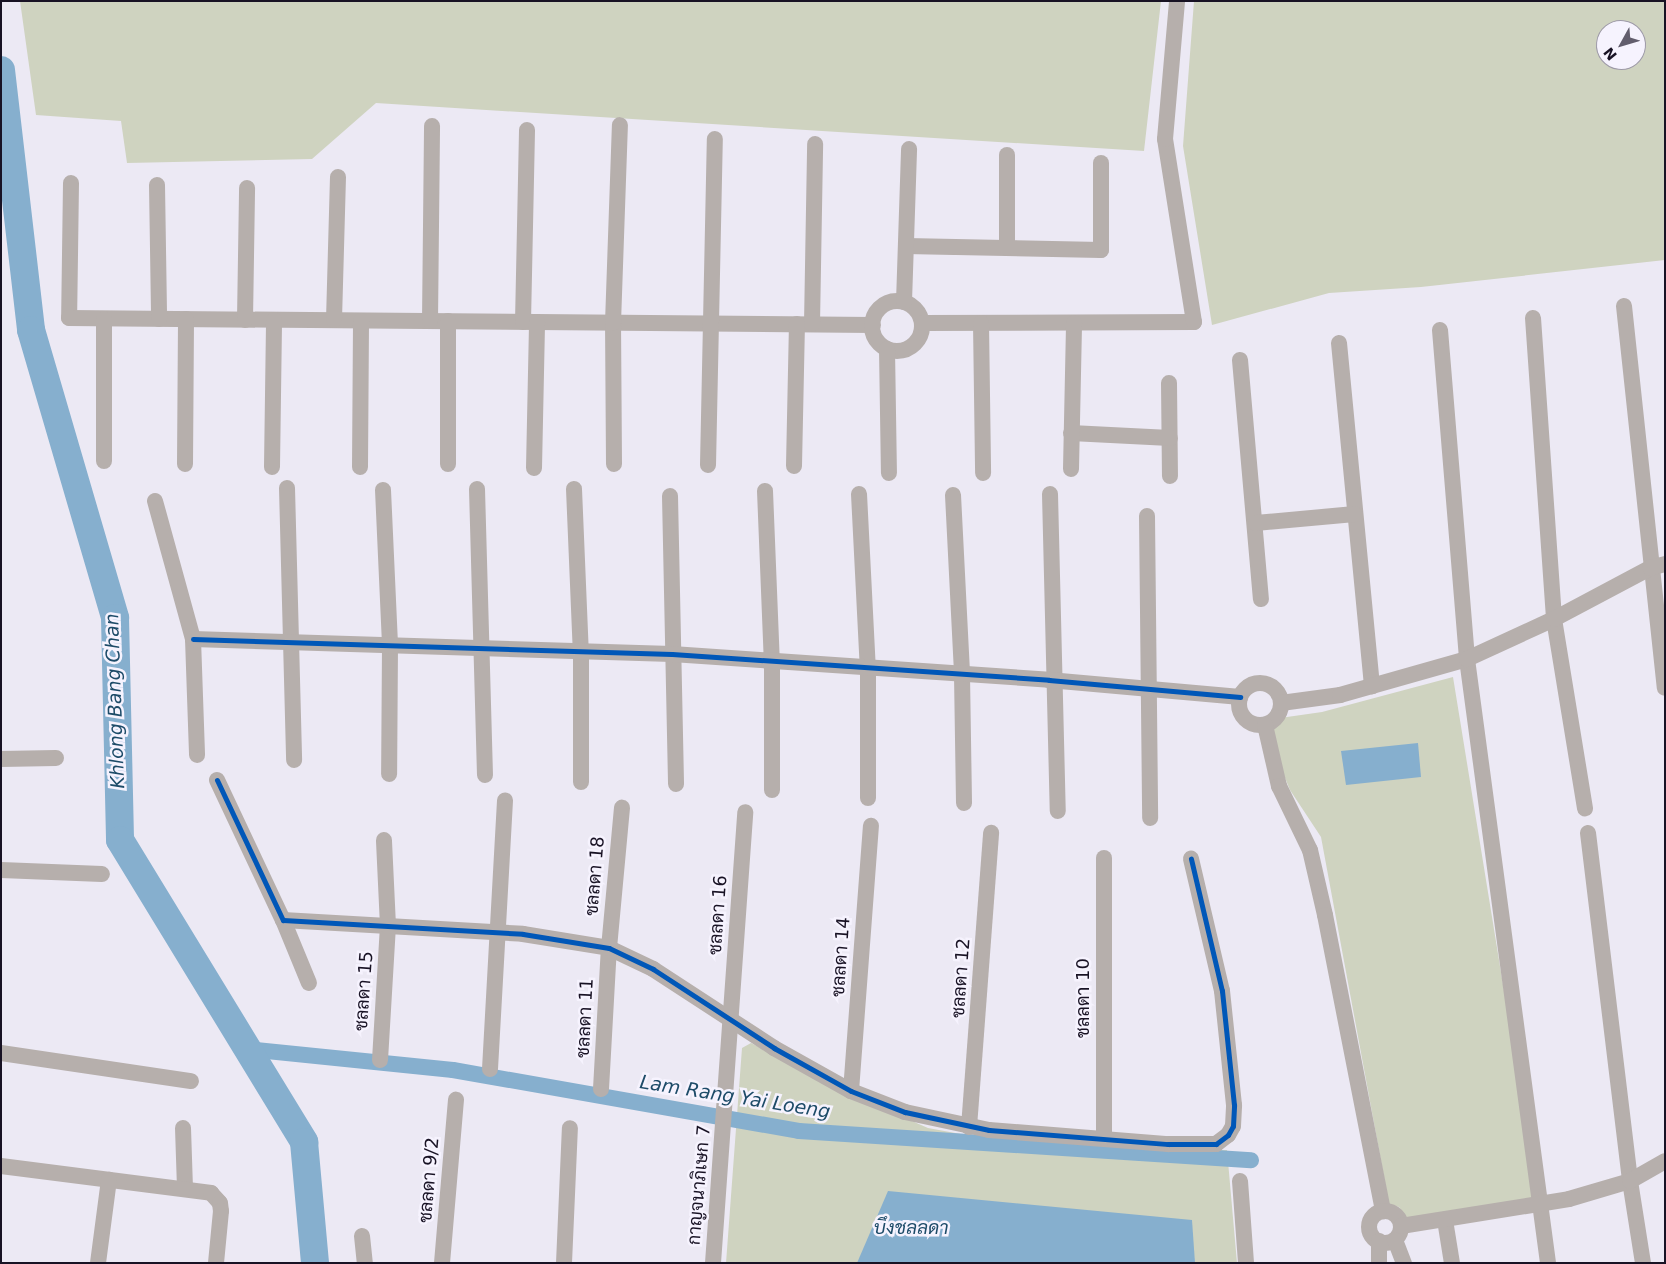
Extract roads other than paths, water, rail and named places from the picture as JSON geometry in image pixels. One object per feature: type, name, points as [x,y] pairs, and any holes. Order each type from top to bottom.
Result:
[{"type":"street","points":[[922,323],[1194,322],[1166,145],[1177,1]]},
{"type":"street","points":[[614,464],[613,323],[620,125]]},
{"type":"street","points":[[430,321],[432,126]]},
{"type":"street","points":[[527,130],[534,468]]},
{"type":"street","points":[[708,464],[715,139]]},
{"type":"street","points":[[794,466],[814,144]]},
{"type":"street","points":[[904,302],[909,149]]},
{"type":"street","points":[[1007,155],[1007,248]]},
{"type":"street","points":[[906,246],[1101,250],[1101,163]]},
{"type":"street","points":[[334,320],[338,177]]},
{"type":"street","points":[[71,183],[69,318],[873,325]]},
{"type":"street","points":[[157,185],[159,319]]},
{"type":"street","points":[[244,320],[248,188]]},
{"type":"street","points":[[888,302],[904,302],[917,311],[922,323],[921,334],[911,347],[904,350],[887,348],[875,337],[873,325],[882,307],[888,302]]},
{"type":"street","points":[[1624,306],[1657,566],[1665,688]]},
{"type":"street","points":[[1533,318],[1554,619],[1586,808]]},
{"type":"street","points":[[104,319],[104,461]]},
{"type":"street","points":[[185,464],[186,319]]},
{"type":"street","points":[[272,467],[274,320]]},
{"type":"street","points":[[360,466],[362,321]]},
{"type":"street","points":[[448,321],[448,464]]},
{"type":"street","points":[[1071,469],[1074,322]]},
{"type":"street","points":[[981,323],[983,473]]},
{"type":"street","points":[[1440,330],[1467,659],[1548,1263]]},
{"type":"street","points":[[1339,343],[1372,686]]},
{"type":"street","points":[[887,348],[889,472]]},
{"type":"street","points":[[1240,360],[1256,523],[1261,599]]},
{"type":"street","points":[[1169,383],[1170,476]]},
{"type":"street","points":[[1072,434],[1170,438]]},
{"type":"street","points":[[286,488],[294,760]]},
{"type":"street","points":[[574,488],[581,653],[581,782]]},
{"type":"street","points":[[477,489],[483,650],[485,776]]},
{"type":"street","points":[[383,490],[390,646],[389,774]]},
{"type":"street","points":[[765,491],[772,662],[772,790]]},
{"type":"street","points":[[859,494],[868,670],[868,798]]},
{"type":"street","points":[[1050,494],[1058,811]]},
{"type":"street","points":[[953,495],[962,675],[964,803]]},
{"type":"street","points":[[670,496],[676,784]]},
{"type":"street","points":[[155,501],[193,639],[197,755]]},
{"type":"street","points":[[1256,523],[1355,514]]},
{"type":"street","points":[[1147,516],[1150,818]]},
{"type":"street","points":[[1281,703],[1340,695],[1467,659],[1554,619],[1657,566]]},
{"type":"street","points":[[193,639],[483,650],[672,654],[868,670],[1056,681],[1240,697]]},
{"type":"street","points":[[1261,683],[1276,691],[1281,703],[1278,715],[1265,724],[1254,724],[1245,718],[1240,708],[1240,697],[1252,685],[1261,683]]},
{"type":"street","points":[[1265,724],[1278,786],[1310,850],[1323,906],[1382,1211]]},
{"type":"street","points":[[1,759],[56,758]]},
{"type":"street","points":[[217,780],[283,920],[309,983]]},
{"type":"street","points":[[490,1069],[505,800]]},
{"type":"street","name":"ชลลดา 18","points":[[609,948],[622,808]]},
{"type":"street","name":"ชลลดา 16","points":[[732,1020],[744,812]]},
{"type":"street","name":"ชลลดา 14","points":[[851,1091],[871,826]]},
{"type":"street","name":"ชลลดา 12","points":[[969,1127],[991,832]]},
{"type":"street","points":[[1588,834],[1630,1181],[1643,1263]]},
{"type":"street","name":"ชลลดา 15","points":[[380,1060],[388,926],[384,840]]},
{"type":"street","name":"ชลลดา 10","points":[[1104,858],[1104,1138]]},
{"type":"street","points":[[283,920],[498,932],[609,948],[652,968],[774,1048],[851,1091],[905,1112],[969,1127],[1104,1138],[1216,1144],[1222,1141],[1233,1126],[1234,1105],[1222,991],[1191,859]]},
{"type":"street","points":[[1,870],[102,874]]},
{"type":"street","name":"ชลลดา 11","points":[[601,1089],[609,948]]},
{"type":"street","name":"กาญจนาภิเษก 7","points":[[713,1263],[732,1020]]},
{"type":"street","points":[[1,1053],[191,1081]]},
{"type":"street","name":"ชลลดา 9/2","points":[[442,1263],[456,1100]]},
{"type":"street","points":[[183,1128],[185,1188]]},
{"type":"street","points":[[564,1263],[570,1128]]},
{"type":"street","points":[[1382,1211],[1370,1222],[1371,1233],[1392,1236],[1445,1220],[1539,1206],[1630,1181],[1665,1161]]},
{"type":"street","points":[[2,1172],[109,1180],[185,1188],[211,1193],[220,1203],[216,1263]]},
{"type":"street","points":[[98,1263],[109,1180]]},
{"type":"street","points":[[1240,1182],[1246,1263]]},
{"type":"street","points":[[1379,1263],[1392,1236],[1395,1214],[1382,1211]]},
{"type":"street","points":[[1445,1220],[1452,1263]]},
{"type":"street","points":[[362,1236],[365,1263]]},
{"type":"street","points":[[1392,1236],[1404,1263]]},
{"type":"water","points":[[1418,743],[1421,777],[1346,785],[1341,751]]},
{"type":"water","name":"บึงชลลดา","points":[[888,1191],[1192,1220],[1195,1263],[857,1263]]},
{"type":"waterway","name":"Khlong Bang Chan","points":[[1,70],[31,330],[115,618],[120,840],[304,1142],[315,1263]]},
{"type":"waterway","name":"Lam Rang Yai Loeng","points":[[247,1049],[453,1070],[799,1131],[1251,1160]]}]
